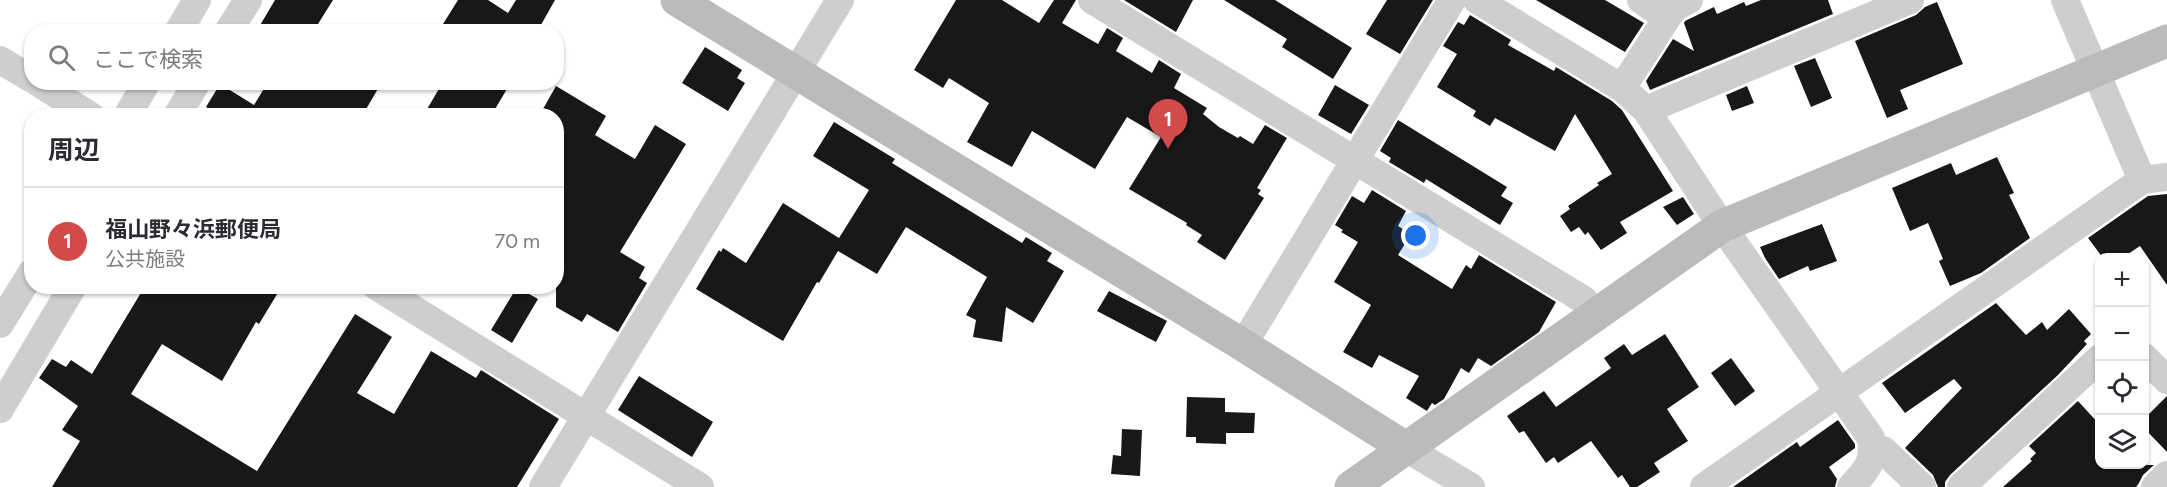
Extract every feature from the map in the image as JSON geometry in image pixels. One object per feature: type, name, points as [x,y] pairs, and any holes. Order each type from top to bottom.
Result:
[{"type":"street","points":[[183,24],[197,0]]},
{"type":"street","points":[[233,24],[248,0]]},
{"type":"street","points":[[677,0],[1243,345],[1471,487]]},
{"type":"street","points":[[543,487],[840,0]]},
{"type":"street","points":[[1092,0],[1584,300],[1596,316]]},
{"type":"street","points":[[1243,345],[1452,0]]},
{"type":"street","points":[[1477,0],[1622,88],[1646,110],[1722,226],[1870,438],[1872,448],[1870,465],[1851,487]]},
{"type":"street","points":[[1641,0],[1666,18]]},
{"type":"street","points":[[1622,88],[1666,18],[1674,8],[1689,0]]},
{"type":"street","points":[[1646,110],[1910,0]]},
{"type":"street","points":[[1704,487],[1839,392],[2155,178],[2094,71],[2065,0]]},
{"type":"street","points":[[1351,487],[1404,447],[1596,316],[1722,226],[2167,41]]},
{"type":"street","points":[[0,60],[24,74]]},
{"type":"street","points":[[50,90],[78,108]]},
{"type":"street","points":[[132,108],[142,90]]},
{"type":"street","points":[[182,108],[192,90]]},
{"type":"street","points":[[0,324],[24,285]]},
{"type":"street","points":[[0,409],[68,294]]},
{"type":"street","points":[[389,294],[700,487]]},
{"type":"street","points":[[1961,487],[2097,361]]},
{"type":"street","points":[[2149,361],[2167,380]]},
{"type":"street","points":[[1872,448],[1883,450],[1922,487]]},
{"type":"street","points":[[2155,487],[2167,475]]},
{"type":"building","points":[[275,0],[333,0],[318,24],[261,24]]},
{"type":"building","points":[[458,0],[488,0],[508,13],[516,0],[555,0],[542,24],[443,24]]},
{"type":"building","points":[[956,0],[1002,0],[1039,23],[1054,0],[1076,0],[1062,23],[1098,44],[1107,28],[1123,38],[1116,51],[1152,73],[1159,60],[1181,74],[1174,88],[1207,108],[1203,114],[1219,127],[1253,144],[1265,125],[1287,138],[1257,188],[1261,190],[1258,194],[1264,198],[1225,260],[1197,242],[1202,235],[1186,225],[1187,223],[1129,189],[1161,137],[1127,117],[1095,169],[1032,131],[1012,167],[967,142],[989,103],[949,78],[943,88],[914,70]]},
{"type":"building","points":[[1124,0],[1193,0],[1176,32]]},
{"type":"building","points":[[1224,0],[1275,0],[1352,48],[1333,79],[1282,47],[1287,39]]},
{"type":"building","points":[[1387,0],[1433,0],[1400,54],[1366,34]]},
{"type":"building","points":[[1536,0],[1605,0],[1644,23],[1625,52]]},
{"type":"building","points":[[1761,0],[1828,0],[1833,14],[1650,90],[1646,81],[1673,39],[1694,51],[1685,21],[1714,7],[1717,14],[1744,2],[1746,6]]},
{"type":"building","points":[[1937,2],[1963,64],[1900,90],[1908,109],[1887,118],[1855,41],[1916,15],[1925,7]]},
{"type":"building","points":[[1470,15],[1511,40],[1508,45],[1554,71],[1556,67],[1612,101],[1622,110],[1673,191],[1620,222],[1627,233],[1601,250],[1588,232],[1585,235],[1579,227],[1571,232],[1560,216],[1570,209],[1568,206],[1612,174],[1575,114],[1555,151],[1495,118],[1490,126],[1473,116],[1476,111],[1437,87],[1457,54],[1443,46],[1458,22],[1464,25]]},
{"type":"building","points":[[705,47],[742,70],[737,78],[745,83],[728,111],[682,83]]},
{"type":"building","points":[[1815,58],[1832,98],[1811,107],[1794,66]]},
{"type":"building","points":[[1335,85],[1369,105],[1351,134],[1318,115]]},
{"type":"building","points":[[1747,86],[1754,103],[1732,111],[1726,95]]},
{"type":"building","points":[[216,90],[230,90],[254,105],[263,90],[377,90],[367,108],[206,107]]},
{"type":"building","points":[[438,90],[506,90],[496,108],[428,108]]},
{"type":"building","points":[[554,90],[563,90],[606,116],[595,135],[635,159],[655,125],[686,144],[620,252],[645,267],[639,278],[647,283],[618,332],[587,314],[582,322],[556,307],[556,294],[564,294],[564,108],[544,108]]},
{"type":"building","points":[[1398,120],[1507,187],[1501,196],[1513,203],[1500,225],[1426,179],[1424,183],[1389,162],[1391,158],[1380,151]]},
{"type":"building","points":[[834,122],[895,159],[892,163],[1022,243],[1026,237],[1052,253],[1047,261],[1064,271],[1033,323],[1006,307],[1002,342],[973,337],[976,320],[966,315],[987,277],[906,227],[877,274],[838,251],[783,341],[696,289],[719,250],[721,252],[723,248],[746,263],[783,203],[839,238],[869,190],[813,156]]},
{"type":"building","points":[[1997,157],[2014,193],[2009,195],[2030,238],[1981,273],[1950,286],[1939,261],[1943,259],[1928,223],[1910,231],[1892,188],[1951,163],[1956,175]]},
{"type":"building","points":[[1372,190],[1406,211],[1398,226],[1411,234],[1398,255],[1452,289],[1466,265],[1471,269],[1479,255],[1556,302],[1539,332],[1491,366],[1478,358],[1469,373],[1461,368],[1444,399],[1435,405],[1432,403],[1427,411],[1406,398],[1419,376],[1379,355],[1372,368],[1343,352],[1371,305],[1334,282],[1358,242],[1341,232],[1343,230],[1335,225],[1352,196],[1364,203]]},
{"type":"building","points":[[2167,194],[2167,285],[2149,259],[2149,253],[2145,253],[2140,246],[2130,253],[2099,253],[2088,238],[2148,196]]},
{"type":"building","points":[[1683,197],[1694,214],[1677,225],[1663,207]]},
{"type":"building","points":[[1822,224],[1837,261],[1810,271],[1808,266],[1779,279],[1760,247]]},
{"type":"building","points":[[1109,291],[1167,321],[1156,342],[1097,311]]},
{"type":"building","points":[[140,294],[277,294],[259,324],[256,322],[222,381],[162,344],[131,394],[257,471],[355,314],[392,337],[357,393],[394,414],[431,351],[476,378],[481,370],[559,419],[517,487],[52,487],[80,441],[62,430],[78,406],[39,378],[52,359],[66,367],[71,360],[92,374]]},
{"type":"building","points":[[513,294],[529,294],[538,299],[512,343],[491,330]]},
{"type":"building","points":[[1996,303],[2026,335],[2042,322],[2047,330],[2069,309],[2091,334],[2084,341],[2087,344],[2058,375],[1950,475],[1945,482],[1945,487],[1938,487],[1933,475],[1905,448],[1962,388],[1954,379],[1905,413],[1882,383]]},
{"type":"building","points":[[1665,334],[1699,387],[1667,409],[1688,441],[1654,463],[1660,472],[1637,487],[1630,487],[1622,475],[1618,478],[1591,441],[1558,463],[1554,457],[1546,463],[1524,431],[1519,433],[1507,416],[1544,391],[1556,407],[1611,368],[1604,358],[1624,344],[1632,355]]},
{"type":"building","points":[[1731,358],[1755,391],[1735,406],[1711,373]]},
{"type":"building","points":[[639,376],[713,422],[692,457],[618,410]]},
{"type":"building","points":[[2167,396],[2167,452],[2149,433],[2149,414]]},
{"type":"building","points":[[1187,397],[1225,398],[1225,412],[1255,413],[1254,433],[1226,433],[1226,444],[1196,443],[1196,437],[1186,437]]},
{"type":"building","points":[[2078,401],[2095,420],[2095,469],[2149,469],[2149,465],[2154,465],[2143,475],[2136,487],[2003,487],[2032,461],[2030,459],[2036,453],[2029,446]]},
{"type":"building","points":[[1838,420],[1855,444],[1855,448],[1829,467],[1837,479],[1835,487],[1733,487],[1797,442],[1800,447]]},
{"type":"building","points":[[1122,429],[1142,430],[1140,476],[1111,474],[1113,455],[1121,456]]},
{"type":"place","name":"福山野々浜郵便局","points":[[1168,149]]}]
